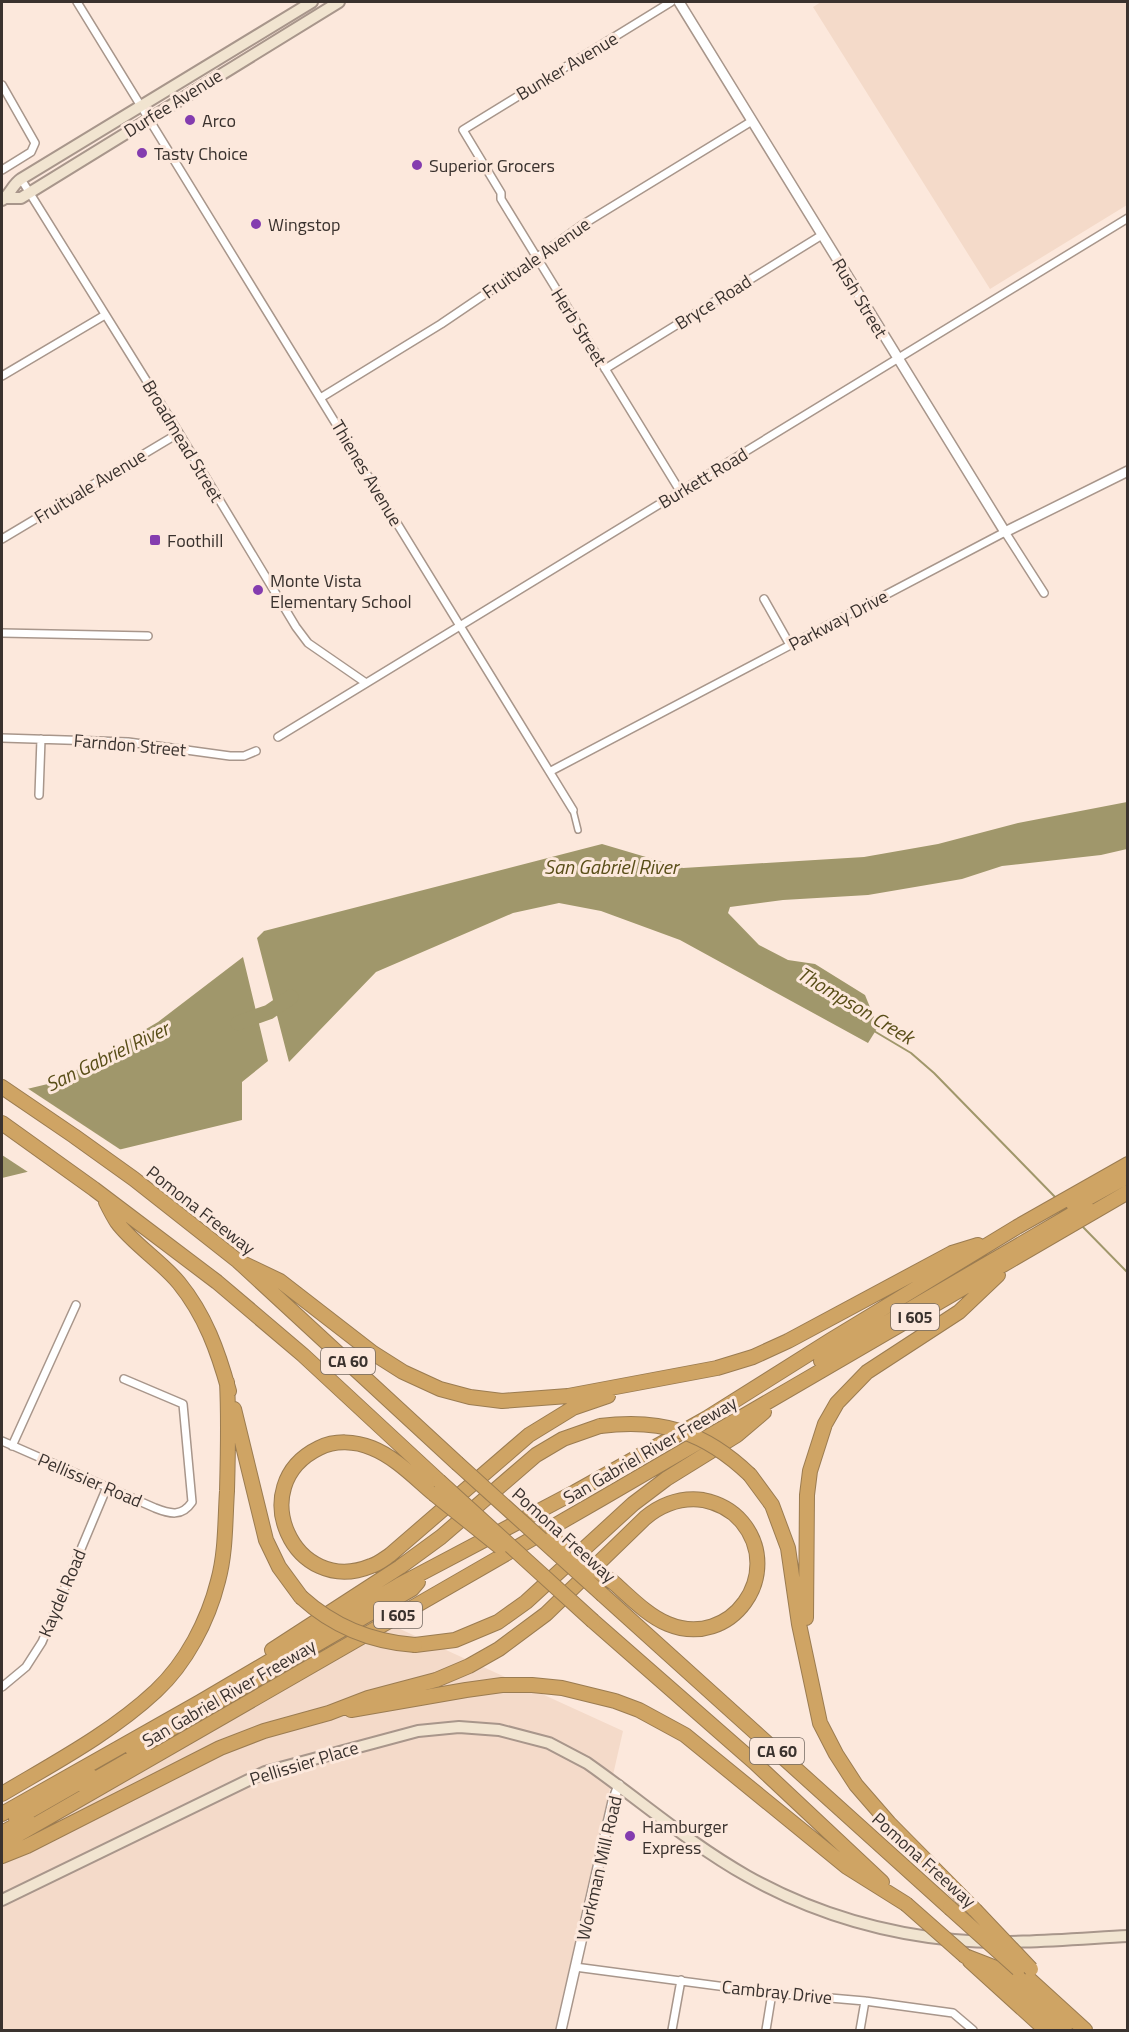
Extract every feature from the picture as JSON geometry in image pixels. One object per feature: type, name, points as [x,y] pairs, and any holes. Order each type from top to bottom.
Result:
[{"type":"highway","name":"Pomona Freeway","points":[[2,1087],[134,1179],[234,1258],[457,1463],[950,1908],[1025,1969],[1087,2031]]},
{"type":"highway","name":"CA 60","points":[[2,1123],[214,1280],[303,1355],[437,1487],[754,1762],[1046,2031]]},
{"type":"highway","name":"San Gabriel River Freeway","points":[[2,1814],[427,1571],[707,1418],[1000,1238],[1026,1237],[1104,1191],[1128,1164]]},
{"type":"highway","points":[[1104,1191],[1128,1176]]},
{"type":"highway","points":[[1104,1191],[1128,1183]]},
{"type":"highway","name":"San Gabriel River Freeway","points":[[2,1845],[1018,1258],[1026,1237],[1104,1191],[1128,1192]]},
{"type":"highway","points":[[99,1193],[118,1223],[181,1286],[208,1328],[227,1382],[266,1540],[279,1567],[301,1596],[322,1614],[347,1629],[381,1641],[416,1645],[455,1640],[498,1622],[512,1613],[633,1503],[666,1479],[737,1435],[795,1386]]},
{"type":"highway","points":[[831,1340],[858,1332],[1026,1237]]},
{"type":"highway","points":[[2,1833],[370,1624],[1026,1237]]},
{"type":"highway","points":[[234,1258],[280,1281],[373,1353],[403,1372],[440,1389],[470,1397],[502,1401],[537,1400],[668,1378],[717,1368],[753,1357],[788,1341],[952,1253],[1000,1238]]},
{"type":"highway","points":[[806,1656],[807,1495],[810,1471],[825,1424],[837,1403],[867,1372],[959,1312],[1018,1258]]},
{"type":"highway","points":[[437,1487],[372,1448],[356,1443],[340,1442],[325,1445],[297,1463],[288,1476],[281,1508],[284,1526],[290,1540],[300,1553],[314,1563],[328,1569],[344,1571],[372,1566],[399,1547],[498,1460],[553,1419],[592,1401],[668,1378]]},
{"type":"highway","points":[[2,1794],[120,1720],[156,1690],[174,1671],[188,1650],[206,1617],[218,1582],[222,1558],[229,1430],[227,1382]]},
{"type":"highway","points":[[200,1702],[295,1634],[400,1567],[441,1537],[536,1455],[563,1439],[600,1426],[643,1423],[680,1430],[712,1444],[750,1474],[772,1506],[782,1527],[788,1548],[799,1624],[820,1723],[836,1754],[851,1777],[889,1823],[975,1910],[1025,1969]]},
{"type":"highway","points":[[2,1856],[27,1846],[220,1748],[264,1731],[328,1713],[368,1698],[436,1680],[469,1666],[499,1649],[546,1614],[645,1518],[656,1508],[667,1503],[695,1499],[712,1502],[739,1518],[750,1531],[756,1548],[758,1562],[751,1594],[731,1617],[715,1625],[700,1629],[682,1629],[667,1624],[648,1612],[614,1583],[492,1494]]},
{"type":"highway","points":[[2,1827],[412,1589],[427,1571]]},
{"type":"highway","points":[[328,1713],[502,1686],[532,1685],[562,1688],[615,1701],[639,1710],[685,1735],[847,1867],[906,1904]]},
{"type":"highway","points":[[964,1956],[996,1968],[1065,2031]]},
{"type":"main road","name":"Durfee Avenue","points":[[3,199],[12,185],[21,179],[312,2]]},
{"type":"main road","name":"Durfee Avenue","points":[[3,199],[21,198],[339,2]]},
{"type":"main road","name":"Pellissier Place","points":[[2,1900],[265,1772],[418,1731],[480,1727],[524,1735],[549,1743],[569,1753],[619,1785]]},
{"type":"main road","name":"Workman Mill Road","points":[[619,1785],[704,1849],[746,1876],[798,1902],[833,1916],[883,1929],[957,1940],[1039,1940],[1128,1936]]},
{"type":"street","points":[[77,2],[140,106]]},
{"type":"street","name":"Bunker Avenue","points":[[463,130],[671,2]]},
{"type":"street","name":"Rush Street","points":[[679,2],[1044,593]]},
{"type":"street","points":[[2,85],[35,143],[31,152],[2,170]]},
{"type":"street","name":"Thienes Avenue","points":[[140,106],[550,771],[573,810],[578,830]]},
{"type":"street","name":"Fruitvale Avenue","points":[[322,398],[441,324],[582,225],[752,121]]},
{"type":"street","name":"Herb Street","points":[[463,130],[536,258],[680,491]]},
{"type":"street","name":"Broadmead Street","points":[[21,179],[296,627],[308,643],[366,683]]},
{"type":"street","name":"Burkett Road","points":[[278,737],[1128,218]]},
{"type":"street","name":"Bryce Road","points":[[605,369],[822,235]]},
{"type":"street","points":[[2,376],[105,315]]},
{"type":"street","name":"Fruitvale Avenue","points":[[2,539],[179,433]]},
{"type":"street","name":"Parkway Drive","points":[[550,771],[1005,532],[1128,471]]},
{"type":"street","points":[[764,598],[790,645]]},
{"type":"street","points":[[2,633],[148,636]]},
{"type":"street","name":"Farndon Street","points":[[2,738],[128,742],[230,756],[244,756],[256,751]]},
{"type":"street","points":[[39,795],[41,739]]},
{"type":"street","points":[[12,1446],[76,1305]]},
{"type":"street","name":"Pellissier Road","points":[[2,1441],[168,1513],[179,1514],[192,1502],[183,1404],[124,1379]]},
{"type":"street","name":"Kaydel Road","points":[[2,1687],[26,1667],[42,1642],[107,1487]]},
{"type":"street","name":"Workman Mill Road","points":[[561,2031],[613,1801],[619,1785]]},
{"type":"street","name":"Cambray Drive","points":[[575,1967],[772,1993],[865,2001],[953,2013],[973,2031]]},
{"type":"street","points":[[672,2031],[681,1980]]},
{"type":"street","points":[[766,2031],[772,1993]]},
{"type":"street","points":[[860,2031],[865,2001]]},
{"type":"shaded area","points":[[821,2],[1127,2],[1127,205],[990,289],[813,7]]},
{"type":"shaded area","points":[[376,1618],[623,1731],[555,2030],[2,2030],[2,1829]]},
{"type":"water","points":[[1127,802],[1127,849],[1101,855],[1002,866],[962,879],[868,895],[783,900],[730,907],[728,913],[759,945],[788,960],[815,964],[865,995],[878,1027],[868,1043],[680,940],[601,911],[559,903],[513,913],[376,972],[289,1062],[257,938],[264,931],[602,844],[683,868],[864,857],[938,844],[1018,823]]},
{"type":"water","points":[[243,957],[268,1061],[242,1082],[242,1120],[2,1178],[2,1095],[56,1082],[158,1022]]},
{"type":"pier","points":[[24,1086],[124,1152],[31,1174],[2,1155],[2,1092]]},
{"type":"waterway","name":"San Gabriel River","points":[[238,1023],[269,1012],[291,997]]},
{"type":"waterway","name":"Thompson Creek","points":[[874,1031],[911,1053],[934,1073],[1057,1199]]},
{"type":"waterway","name":"Thompson Creek","points":[[1081,1225],[1128,1273]]},
{"type":"place","name":"Arco","points":[[190,120]]},
{"type":"place","name":"Tasty Choice","points":[[142,153]]},
{"type":"place","name":"Superior Grocers","points":[[417,165]]},
{"type":"place","name":"Wingstop","points":[[256,224]]},
{"type":"place","name":"Foothill","points":[[155,540]]},
{"type":"place","name":"Monte Vista Elementary School","points":[[258,590]]},
{"type":"place","name":"Hamburger Express","points":[[630,1836]]}]
